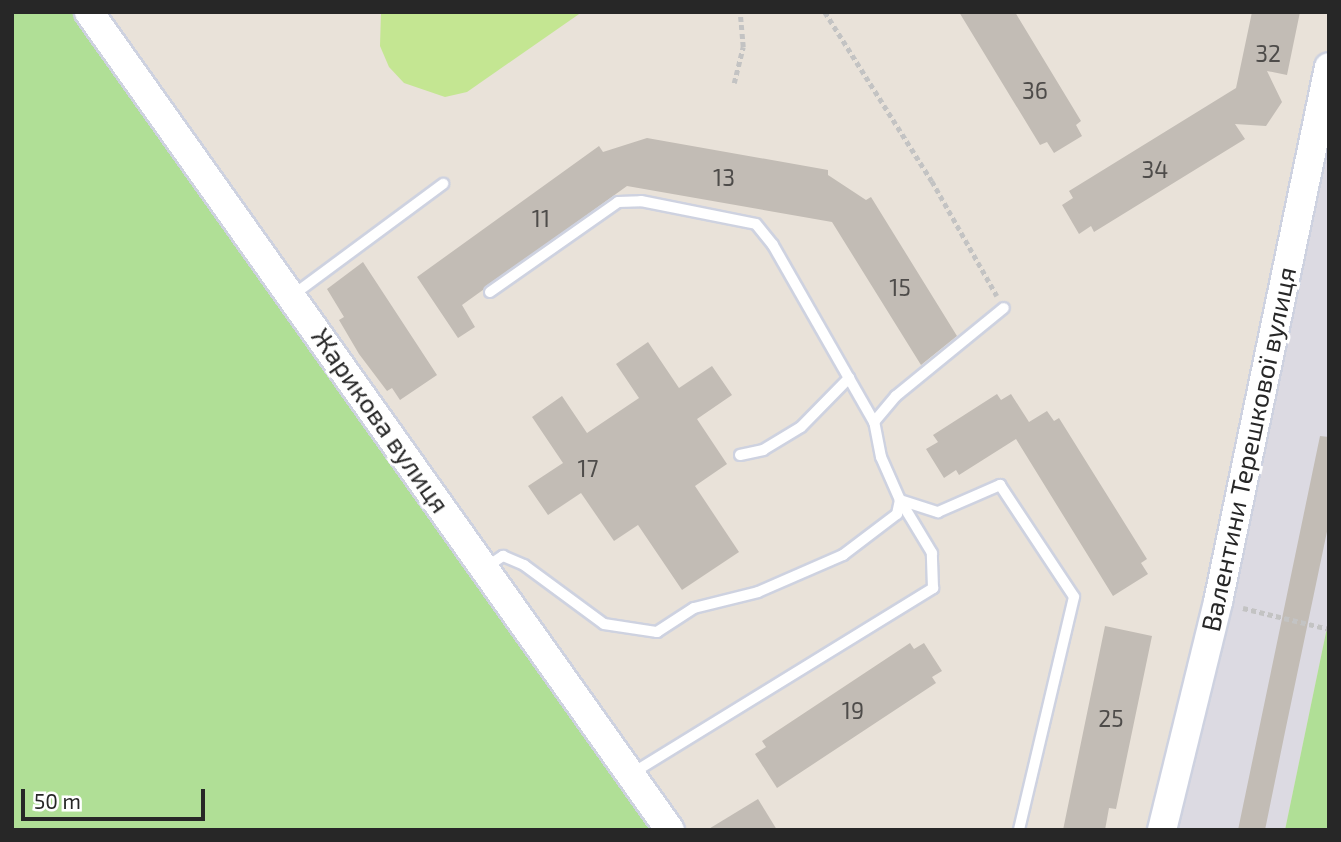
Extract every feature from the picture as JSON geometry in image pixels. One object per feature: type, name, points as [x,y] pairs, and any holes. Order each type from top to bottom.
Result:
[{"type":"street","name":"Жарикова вулиця","points":[[89,12],[293,295],[670,830]]},
{"type":"street","name":"Валентини Терешкової вулиця","points":[[1162,830],[1218,602],[1329,67]]},
{"type":"lane","points":[[293,295],[443,184]]},
{"type":"lane","points":[[490,292],[618,202],[641,201],[756,225],[773,245],[874,422],[881,457],[900,500],[932,553],[933,588],[631,774]]},
{"type":"lane","points":[[874,422],[896,396],[1004,308]]},
{"type":"lane","points":[[740,454],[764,450],[800,427],[849,378]]},
{"type":"lane","points":[[900,500],[938,512],[1000,485],[1074,597],[1019,830]]},
{"type":"lane","points":[[485,568],[503,555],[524,565],[604,624],[657,632],[694,608],[758,592],[843,555],[897,514],[900,500]]},
{"type":"path","points":[[734,83],[743,47],[740,12]]},
{"type":"path","points":[[825,12],[932,181],[1004,308]]},
{"type":"path","points":[[1218,602],[1329,629]]},
{"type":"shaded area","points":[[1329,67],[1329,618],[1285,830],[1162,830]]},
{"type":"green space","points":[[12,12],[89,12],[670,830],[12,830]]},
{"type":"green space","points":[[381,12],[582,12],[467,92],[445,97],[404,83],[389,67],[380,46]]},
{"type":"green space","points":[[1329,618],[1329,830],[1285,830]]},
{"type":"building","points":[[959,12],[1015,12],[1081,121],[1076,125],[1082,136],[1054,153],[1047,142],[1040,145]]},
{"type":"building","points":[[1252,12],[1300,12],[1287,75],[1267,71],[1282,102],[1266,126],[1235,124],[1245,139],[1094,232],[1091,226],[1079,234],[1062,205],[1073,198],[1069,191],[1236,88]]},
{"type":"building","points":[[647,138],[828,170],[828,175],[866,200],[871,197],[957,336],[921,365],[832,222],[627,186],[462,305],[475,327],[458,338],[417,277],[599,146],[603,152]]},
{"type":"building","points":[[363,262],[437,375],[400,400],[392,388],[387,391],[359,354],[339,320],[344,317],[327,289]]},
{"type":"building","points":[[648,342],[679,388],[712,366],[732,395],[697,419],[727,464],[695,486],[739,552],[682,590],[638,525],[614,541],[581,493],[548,515],[528,486],[563,463],[532,417],[562,396],[587,433],[639,398],[616,364]]},
{"type":"building","points":[[997,394],[1001,400],[1011,394],[1029,422],[1047,411],[1054,421],[1059,418],[1147,559],[1141,563],[1148,574],[1113,596],[1016,439],[959,475],[956,470],[944,478],[926,449],[938,442],[933,435]]},
{"type":"building","points":[[1320,436],[1329,437],[1329,522],[1265,830],[1238,830]]},
{"type":"building","points":[[1105,626],[1152,636],[1116,809],[1109,808],[1105,830],[1063,830]]},
{"type":"building","points":[[910,643],[914,649],[924,643],[942,671],[932,677],[936,683],[777,788],[755,754],[766,747],[762,741]]},
{"type":"building","points":[[758,799],[777,830],[707,830]]}]
